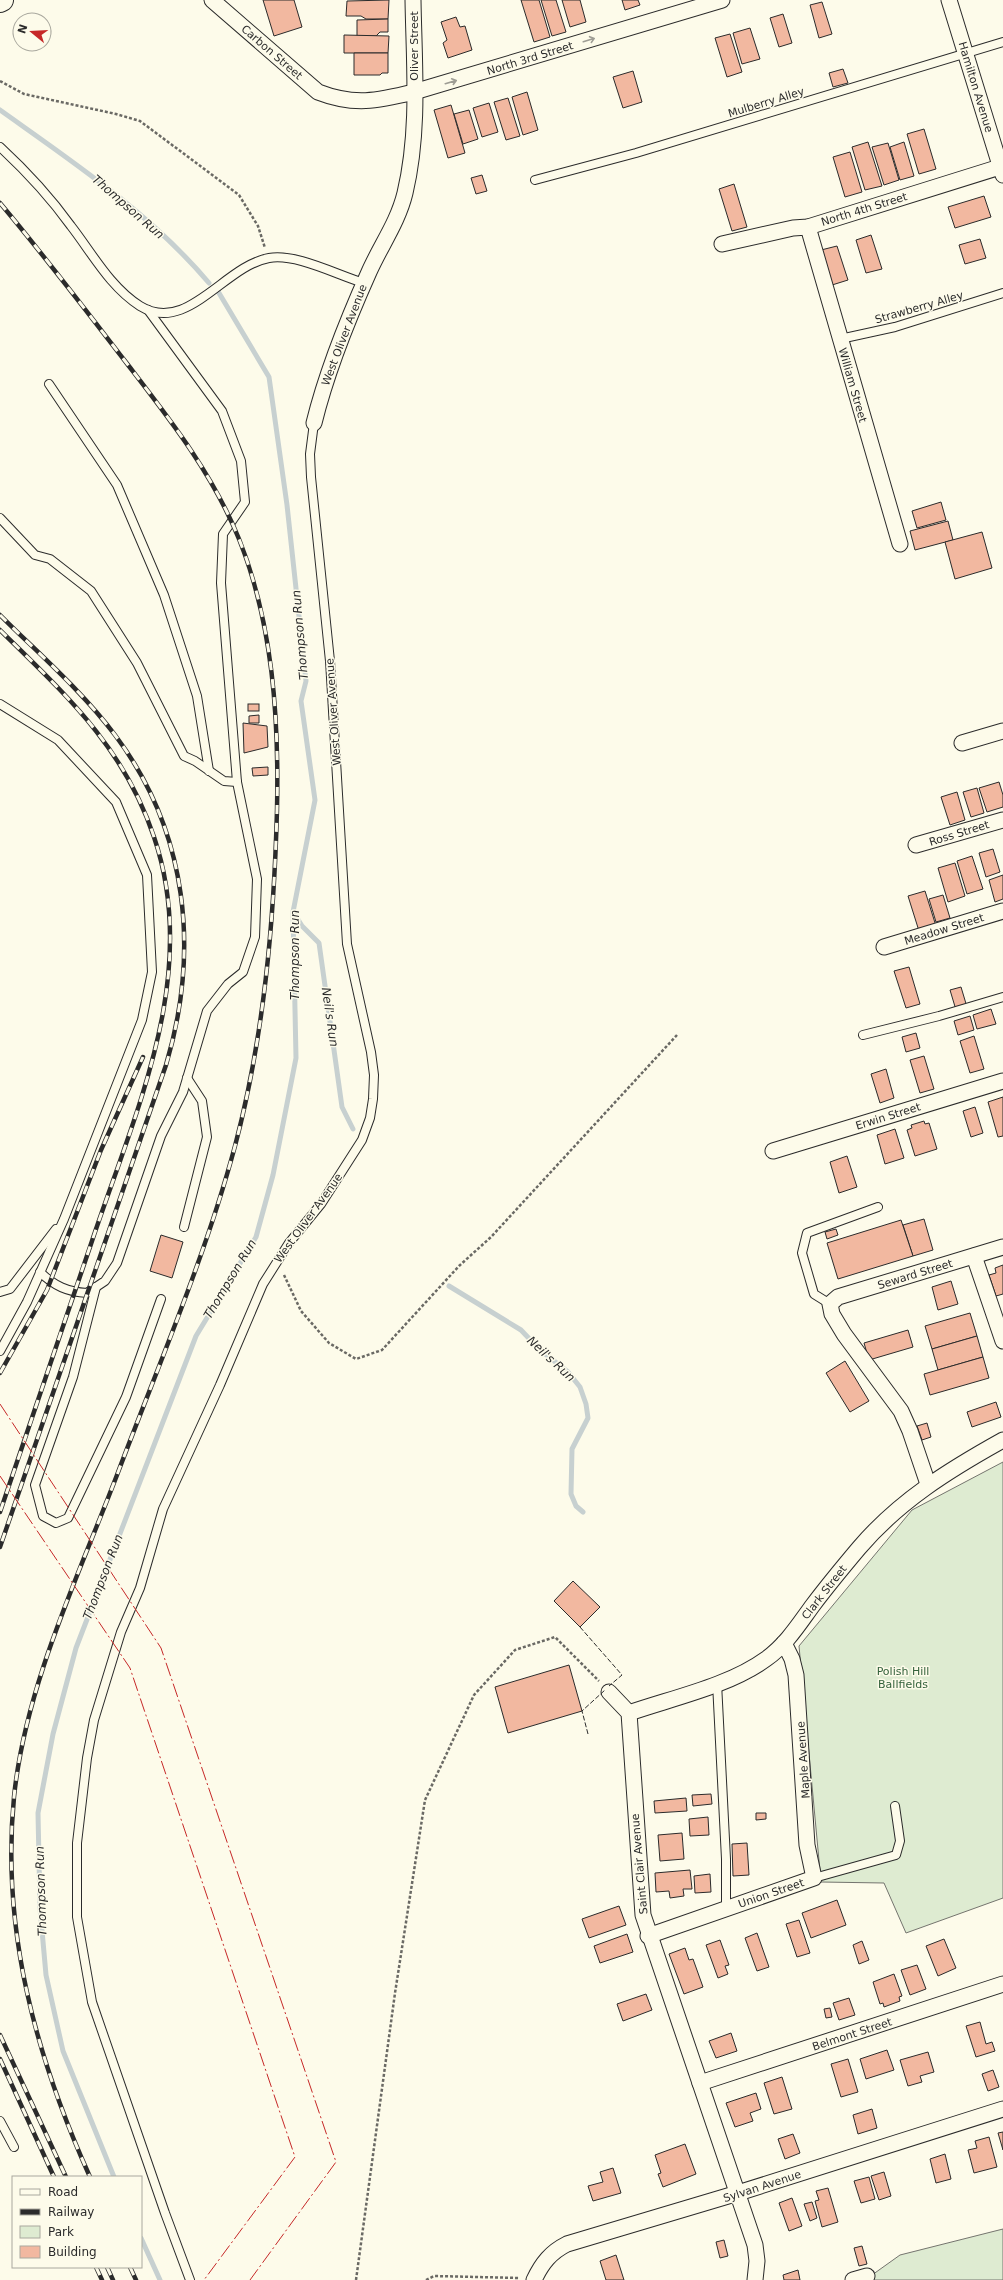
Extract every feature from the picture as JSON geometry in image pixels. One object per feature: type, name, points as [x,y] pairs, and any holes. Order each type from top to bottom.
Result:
[{"type":"street","name":"Carbon Street","points":[[212,0],[318,92],[335,98]]},
{"type":"street","name":"Oliver Street","points":[[413,0],[414,92]]},
{"type":"street","name":"North 3rd Street","points":[[335,98],[354,102],[376,102],[722,0]]},
{"type":"street","name":"Hamilton Avenue","points":[[949,0],[1002,169]]},
{"type":"street","name":"West Oliver Avenue","points":[[314,422],[331,364],[364,283],[399,213],[405,193],[414,135],[414,92]]},
{"type":"street","name":"North 4th Street","points":[[722,244],[808,226],[1002,169]]},
{"type":"street","name":"William Street","points":[[808,226],[900,544]]},
{"type":"street","points":[[962,744],[1003,731]]},
{"type":"street","name":"Ross Street","points":[[916,846],[1003,820]]},
{"type":"street","name":"Meadow Street","points":[[884,947],[1003,911]]},
{"type":"street","name":"Erwin Street","points":[[773,1151],[1003,1081]]},
{"type":"street","name":"Seward Street","points":[[830,1304],[838,1297],[1003,1247]]},
{"type":"street","points":[[974,1256],[1003,1340]]},
{"type":"street","points":[[830,1304],[832,1314],[844,1334],[901,1411],[928,1484]]},
{"type":"street","name":"Clark Street","points":[[629,1713],[717,1683],[749,1670],[766,1659],[784,1643],[860,1547],[902,1504],[928,1484],[1003,1440]]},
{"type":"street","name":"Maple Avenue","points":[[784,1643],[792,1659],[796,1675],[808,1845],[814,1878]]},
{"type":"street","points":[[609,1692],[629,1713]]},
{"type":"street","name":"Saint Clair Avenue","points":[[629,1713],[640,1900],[648,1936],[755,2245],[757,2261],[755,2280]]},
{"type":"street","name":"Union Street","points":[[648,1936],[814,1878]]},
{"type":"street","name":"Belmont Street","points":[[700,2083],[1003,1984]]},
{"type":"street","name":"Sylvan Avenue","points":[[534,2280],[551,2254],[567,2244],[738,2193],[1003,2109]]},
{"type":"lane","name":"Mulberry Alley","points":[[535,180],[636,153],[1003,42]]},
{"type":"lane","points":[[0,147],[31,177],[47,196],[110,279],[132,300],[148,310],[222,412],[241,461],[245,502],[223,534],[221,583],[237,782],[257,879],[255,937],[243,972],[228,984],[207,1011],[187,1078],[161,1136],[117,1263],[105,1281],[88,1293],[74,1292],[50,1282],[40,1272]]},
{"type":"lane","points":[[148,310],[166,313],[181,311],[242,268],[268,258],[288,258],[299,260],[364,283]]},
{"type":"lane","name":"Strawberry Alley","points":[[840,339],[895,327],[1003,293]]},
{"type":"lane","points":[[49,384],[117,485],[164,594],[197,696],[209,771]]},
{"type":"lane","name":"West Oliver Avenue","points":[[190,2280],[165,2213],[92,2002],[76,1917],[76,1843],[87,1758],[94,1720],[110,1665],[121,1632],[140,1588],[166,1503],[220,1385],[263,1284],[277,1260],[321,1204],[362,1140],[370,1118],[373,1099],[374,1075],[371,1052],[347,944],[329,653],[311,478],[310,454],[314,422]]},
{"type":"lane","points":[[0,518],[34,555],[50,560],[91,591],[138,663],[184,756],[224,781],[237,782]]},
{"type":"lane","points":[[0,704],[58,740],[116,802],[147,875],[152,972],[142,1020],[64,1219],[27,1302],[0,1351]]},
{"type":"lane","points":[[863,1035],[939,1016],[1003,997]]},
{"type":"lane","points":[[184,1227],[207,1137],[202,1101],[187,1078]]},
{"type":"lane","points":[[830,1304],[814,1294],[802,1253],[807,1233],[878,1207]]},
{"type":"lane","points":[[0,1292],[10,1289],[64,1219]]},
{"type":"lane","points":[[96,1287],[73,1377],[35,1485],[43,1516],[56,1523],[68,1518],[126,1397],[162,1299]]},
{"type":"lane","points":[[717,1683],[726,1859],[726,1909]]},
{"type":"lane","name":"Union Street","points":[[814,1878],[896,1855],[900,1841],[895,1806]]},
{"type":"lane","points":[[0,2121],[14,2147]]},
{"type":"path","points":[[0,81],[24,94],[116,114],[140,121],[240,195],[258,226],[268,258]]},
{"type":"path","points":[[277,1260],[301,1311],[329,1343],[356,1359],[382,1350],[459,1266],[491,1237],[677,1035]]},
{"type":"path","points":[[356,2280],[395,1993],[424,1800],[474,1695],[515,1650],[555,1637],[609,1692]]},
{"type":"path","points":[[426,2280],[434,2276],[496,2276],[534,2280]]},
{"type":"green space","name":"Polish Hill Ballfields","points":[[1003,1462],[1003,1898],[906,1933],[884,1883],[821,1882],[799,1646],[912,1510]]},
{"type":"green space","points":[[1003,2229],[1003,2280],[865,2280],[900,2255]]},
{"type":"building","points":[[263,0],[294,0],[302,27],[274,36]]},
{"type":"building","points":[[389,0],[388,19],[366,19],[361,16],[346,16],[347,1]]},
{"type":"building","points":[[521,0],[539,0],[550,37],[534,42]]},
{"type":"building","points":[[541,0],[556,0],[566,32],[552,36]]},
{"type":"building","points":[[562,0],[580,0],[586,22],[570,27]]},
{"type":"building","points":[[622,0],[638,0],[640,5],[625,10]]},
{"type":"building","points":[[822,2],[832,34],[819,38],[810,5]]},
{"type":"building","points":[[783,14],[792,43],[779,47],[770,18]]},
{"type":"building","points":[[456,17],[460,27],[465,26],[472,50],[448,58],[443,43],[447,40],[441,22]]},
{"type":"building","points":[[388,19],[388,32],[380,32],[376,36],[357,36],[357,20]]},
{"type":"building","points":[[750,28],[760,59],[742,64],[733,33]]},
{"type":"building","points":[[730,34],[742,72],[727,77],[715,38]]},
{"type":"building","points":[[344,35],[389,36],[388,53],[344,53]]},
{"type":"building","points":[[354,53],[388,53],[388,73],[382,73],[380,75],[354,75]]},
{"type":"building","points":[[843,69],[848,83],[833,87],[829,73]]},
{"type":"building","points":[[633,71],[642,102],[623,108],[613,77]]},
{"type":"building","points":[[527,92],[538,130],[523,135],[512,97]]},
{"type":"building","points":[[508,98],[520,136],[506,140],[494,102]]},
{"type":"building","points":[[489,103],[498,132],[482,137],[473,108]]},
{"type":"building","points":[[451,105],[465,153],[448,158],[434,110]]},
{"type":"building","points":[[469,110],[478,139],[463,144],[454,114]]},
{"type":"building","points":[[924,129],[936,169],[919,174],[907,134]]},
{"type":"building","points":[[868,142],[882,186],[865,190],[852,147]]},
{"type":"building","points":[[904,142],[914,176],[900,180],[890,147]]},
{"type":"building","points":[[888,143],[899,180],[884,185],[872,147]]},
{"type":"building","points":[[850,152],[862,192],[845,197],[833,157]]},
{"type":"building","points":[[482,175],[487,191],[476,194],[471,178]]},
{"type":"building","points":[[734,184],[747,227],[732,231],[719,189]]},
{"type":"building","points":[[984,196],[991,217],[955,228],[948,207]]},
{"type":"building","points":[[871,235],[882,269],[866,273],[856,240]]},
{"type":"building","points":[[980,239],[986,258],[965,264],[959,245]]},
{"type":"building","points":[[837,246],[848,280],[832,285],[821,250]]},
{"type":"building","points":[[941,502],[946,520],[917,528],[912,511]]},
{"type":"building","points":[[948,521],[953,540],[915,550],[910,531]]},
{"type":"building","points":[[982,532],[992,568],[955,579],[945,542]]},
{"type":"building","points":[[248,704],[259,704],[259,711],[248,711]]},
{"type":"building","points":[[259,715],[259,723],[249,723],[249,716]]},
{"type":"building","points":[[243,723],[267,726],[268,747],[244,753]]},
{"type":"building","points":[[268,767],[268,775],[253,776],[252,768]]},
{"type":"building","points":[[999,782],[1003,795],[1003,807],[987,812],[979,788]]},
{"type":"building","points":[[977,788],[984,813],[971,817],[963,792]]},
{"type":"building","points":[[957,792],[965,820],[950,825],[941,797]]},
{"type":"building","points":[[993,849],[1000,872],[986,877],[979,853]]},
{"type":"building","points":[[972,856],[983,889],[967,894],[957,861]]},
{"type":"building","points":[[955,863],[965,896],[948,902],[938,868]]},
{"type":"building","points":[[1003,875],[1003,899],[995,902],[989,880]]},
{"type":"building","points":[[925,891],[936,926],[919,931],[908,896]]},
{"type":"building","points":[[943,895],[950,918],[936,922],[929,899]]},
{"type":"building","points":[[909,967],[920,1004],[906,1008],[894,971]]},
{"type":"building","points":[[961,987],[967,1007],[956,1010],[950,990]]},
{"type":"building","points":[[991,1009],[996,1024],[977,1029],[973,1015]]},
{"type":"building","points":[[970,1016],[974,1030],[958,1035],[954,1021]]},
{"type":"building","points":[[916,1033],[920,1048],[906,1052],[902,1037]]},
{"type":"building","points":[[974,1036],[984,1069],[970,1073],[960,1041]]},
{"type":"building","points":[[924,1056],[934,1089],[920,1093],[910,1060]]},
{"type":"building","points":[[886,1069],[894,1098],[880,1103],[871,1074]]},
{"type":"building","points":[[1003,1097],[1003,1136],[998,1137],[988,1102]]},
{"type":"building","points":[[975,1107],[983,1133],[971,1137],[963,1111]]},
{"type":"building","points":[[924,1121],[925,1124],[929,1123],[937,1149],[915,1156],[907,1130],[912,1128],[911,1125]]},
{"type":"building","points":[[895,1129],[904,1158],[885,1164],[877,1135]]},
{"type":"building","points":[[847,1156],[857,1187],[839,1193],[830,1162]]},
{"type":"building","points":[[924,1219],[933,1250],[913,1256],[903,1225]]},
{"type":"building","points":[[901,1220],[913,1256],[838,1279],[827,1243]]},
{"type":"building","points":[[836,1229],[838,1235],[827,1239],[825,1232]]},
{"type":"building","points":[[161,1235],[183,1242],[172,1278],[150,1271]]},
{"type":"building","points":[[1003,1265],[1003,1294],[996,1296],[989,1275],[996,1273],[995,1268]]},
{"type":"building","points":[[951,1281],[958,1304],[938,1310],[932,1287]]},
{"type":"building","points":[[970,1313],[977,1336],[932,1349],[925,1326]]},
{"type":"building","points":[[908,1330],[913,1347],[869,1360],[864,1343]]},
{"type":"building","points":[[977,1336],[983,1357],[938,1370],[932,1349]]},
{"type":"building","points":[[983,1357],[989,1378],[930,1395],[924,1374]]},
{"type":"building","points":[[845,1361],[869,1401],[850,1412],[826,1373]]},
{"type":"building","points":[[996,1402],[1001,1417],[972,1427],[967,1412]]},
{"type":"building","points":[[927,1423],[931,1437],[922,1440],[917,1426]]},
{"type":"building","points":[[573,1581],[600,1607],[580,1627],[554,1601]]},
{"type":"building","points":[[569,1665],[582,1711],[508,1733],[495,1687]]},
{"type":"building","points":[[711,1794],[712,1804],[693,1806],[692,1795]]},
{"type":"building","points":[[686,1798],[687,1811],[655,1813],[654,1801]]},
{"type":"building","points":[[756,1813],[766,1813],[766,1819],[756,1820]]},
{"type":"building","points":[[708,1817],[709,1835],[690,1836],[689,1819]]},
{"type":"building","points":[[682,1833],[684,1859],[660,1861],[658,1835]]},
{"type":"building","points":[[747,1843],[749,1875],[733,1876],[732,1844]]},
{"type":"building","points":[[690,1870],[692,1889],[683,1889],[684,1896],[670,1898],[669,1891],[656,1892],[655,1873]]},
{"type":"building","points":[[710,1874],[711,1892],[695,1893],[694,1876]]},
{"type":"building","points":[[837,1900],[846,1925],[811,1938],[802,1913]]},
{"type":"building","points":[[619,1906],[626,1925],[589,1938],[582,1919]]},
{"type":"building","points":[[799,1920],[810,1953],[797,1957],[786,1924]]},
{"type":"building","points":[[757,1933],[769,1967],[757,1971],[745,1938]]},
{"type":"building","points":[[627,1934],[633,1952],[600,1963],[594,1946]]},
{"type":"building","points":[[944,1939],[956,1968],[938,1976],[926,1946]]},
{"type":"building","points":[[720,1940],[729,1965],[725,1966],[728,1974],[718,1978],[706,1945]]},
{"type":"building","points":[[862,1941],[869,1960],[859,1964],[853,1945]]},
{"type":"building","points":[[685,1948],[689,1960],[693,1959],[703,1987],[684,1994],[669,1954]]},
{"type":"building","points":[[917,1965],[926,1989],[910,1995],[901,1970]]},
{"type":"building","points":[[894,1974],[902,1996],[899,1997],[900,2001],[884,2007],[883,2003],[880,2004],[873,1982]]},
{"type":"building","points":[[646,1994],[652,2010],[623,2021],[617,2004]]},
{"type":"building","points":[[849,1998],[855,2015],[839,2020],[833,2003]]},
{"type":"building","points":[[830,2008],[832,2017],[826,2018],[824,2009]]},
{"type":"building","points":[[980,2022],[986,2044],[992,2042],[995,2051],[976,2057],[966,2026]]},
{"type":"building","points":[[731,2033],[737,2051],[716,2058],[709,2041]]},
{"type":"building","points":[[887,2050],[894,2070],[866,2079],[860,2059]]},
{"type":"building","points":[[928,2052],[934,2072],[920,2076],[922,2082],[908,2086],[900,2060]]},
{"type":"building","points":[[848,2059],[858,2092],[841,2097],[831,2064]]},
{"type":"building","points":[[993,2070],[999,2087],[988,2091],[982,2074]]},
{"type":"building","points":[[782,2077],[792,2109],[774,2114],[764,2083]]},
{"type":"building","points":[[756,2093],[761,2109],[750,2113],[753,2121],[735,2127],[726,2103]]},
{"type":"building","points":[[872,2109],[877,2128],[858,2134],[853,2115]]},
{"type":"building","points":[[1003,2132],[1003,2150],[998,2133]]},
{"type":"building","points":[[793,2134],[800,2153],[785,2159],[778,2139]]},
{"type":"building","points":[[989,2137],[997,2167],[974,2173],[968,2150],[977,2148],[975,2141]]},
{"type":"building","points":[[685,2144],[696,2174],[663,2187],[658,2174],[661,2173],[655,2155]]},
{"type":"building","points":[[945,2154],[951,2179],[936,2183],[930,2159]]},
{"type":"building","points":[[613,2168],[621,2193],[593,2201],[588,2186],[603,2182],[600,2172]]},
{"type":"building","points":[[884,2172],[891,2196],[879,2200],[871,2176]]},
{"type":"building","points":[[869,2177],[875,2199],[861,2203],[854,2181]]},
{"type":"building","points":[[828,2188],[838,2222],[822,2227],[815,2201],[819,2200],[816,2191]]},
{"type":"building","points":[[792,2198],[802,2226],[789,2231],[779,2203]]},
{"type":"building","points":[[812,2202],[817,2218],[810,2221],[804,2204]]},
{"type":"building","points":[[724,2240],[728,2256],[720,2258],[716,2242]]},
{"type":"building","points":[[862,2246],[867,2264],[859,2266],[854,2248]]},
{"type":"building","points":[[616,2255],[624,2280],[606,2280],[600,2261]]},
{"type":"building","points":[[798,2270],[800,2280],[784,2280],[783,2275]]},
{"type":"waterway","name":"Thompson Run","points":[[0,110],[83,169],[137,212],[162,234],[209,283]]},
{"type":"waterway","name":"Thompson Run","points":[[114,2176],[63,2051],[46,1975],[40,1908],[38,1813],[53,1734],[76,1648],[196,1336],[256,1237],[273,1175],[296,1058],[293,912],[315,800],[301,701],[306,681],[287,505],[269,377],[219,293]]},
{"type":"waterway","name":"Neil's Run","points":[[294,913],[302,926],[319,943],[342,1107],[353,1129]]},
{"type":"waterway","name":"Neil's Run","points":[[449,1286],[521,1330],[539,1349],[568,1372],[580,1387],[586,1404],[588,1418],[572,1449],[571,1494],[576,1506],[583,1512]]},
{"type":"waterway","name":"Thompson Run","points":[[142,2240],[160,2280]]},
{"type":"railway","points":[[0,203],[63,281],[173,424],[202,468],[228,514],[239,539],[260,604],[272,672],[277,741],[276,852],[266,979],[253,1063],[235,1146],[210,1229],[180,1312],[70,1593],[41,1674],[29,1715],[20,1756],[14,1797],[11,1847],[13,1896],[18,1944],[27,1992],[39,2039],[54,2086],[90,2176]]},
{"type":"railway","points":[[0,615],[89,703],[115,735],[140,772],[159,811],[172,852],[181,894],[184,936],[183,979],[177,1022],[166,1065],[0,1547]]},
{"type":"railway","points":[[0,630],[70,700],[109,749],[127,776],[154,837],[167,889],[170,940],[166,991],[157,1042],[143,1093],[0,1512]]},
{"type":"railway","points":[[0,1373],[47,1290],[101,1150],[143,1057]]},
{"type":"railway","points":[[0,2035],[66,2176]]},
{"type":"railway","points":[[0,2059],[54,2176]]},
{"type":"railway","points":[[96,2268],[102,2280]]},
{"type":"railway","points":[[107,2268],[113,2280]]},
{"type":"railway","points":[[130,2268],[136,2280]]},
{"type":"fence","points":[[580,1627],[622,1675],[609,1686]]},
{"type":"fence","points":[[588,1734],[582,1711],[605,1690]]},
{"type":"power","points":[[0,1404],[161,1648],[336,2162],[250,2280]]},
{"type":"power","points":[[0,1476],[130,1668],[295,2157],[204,2280]]}]
